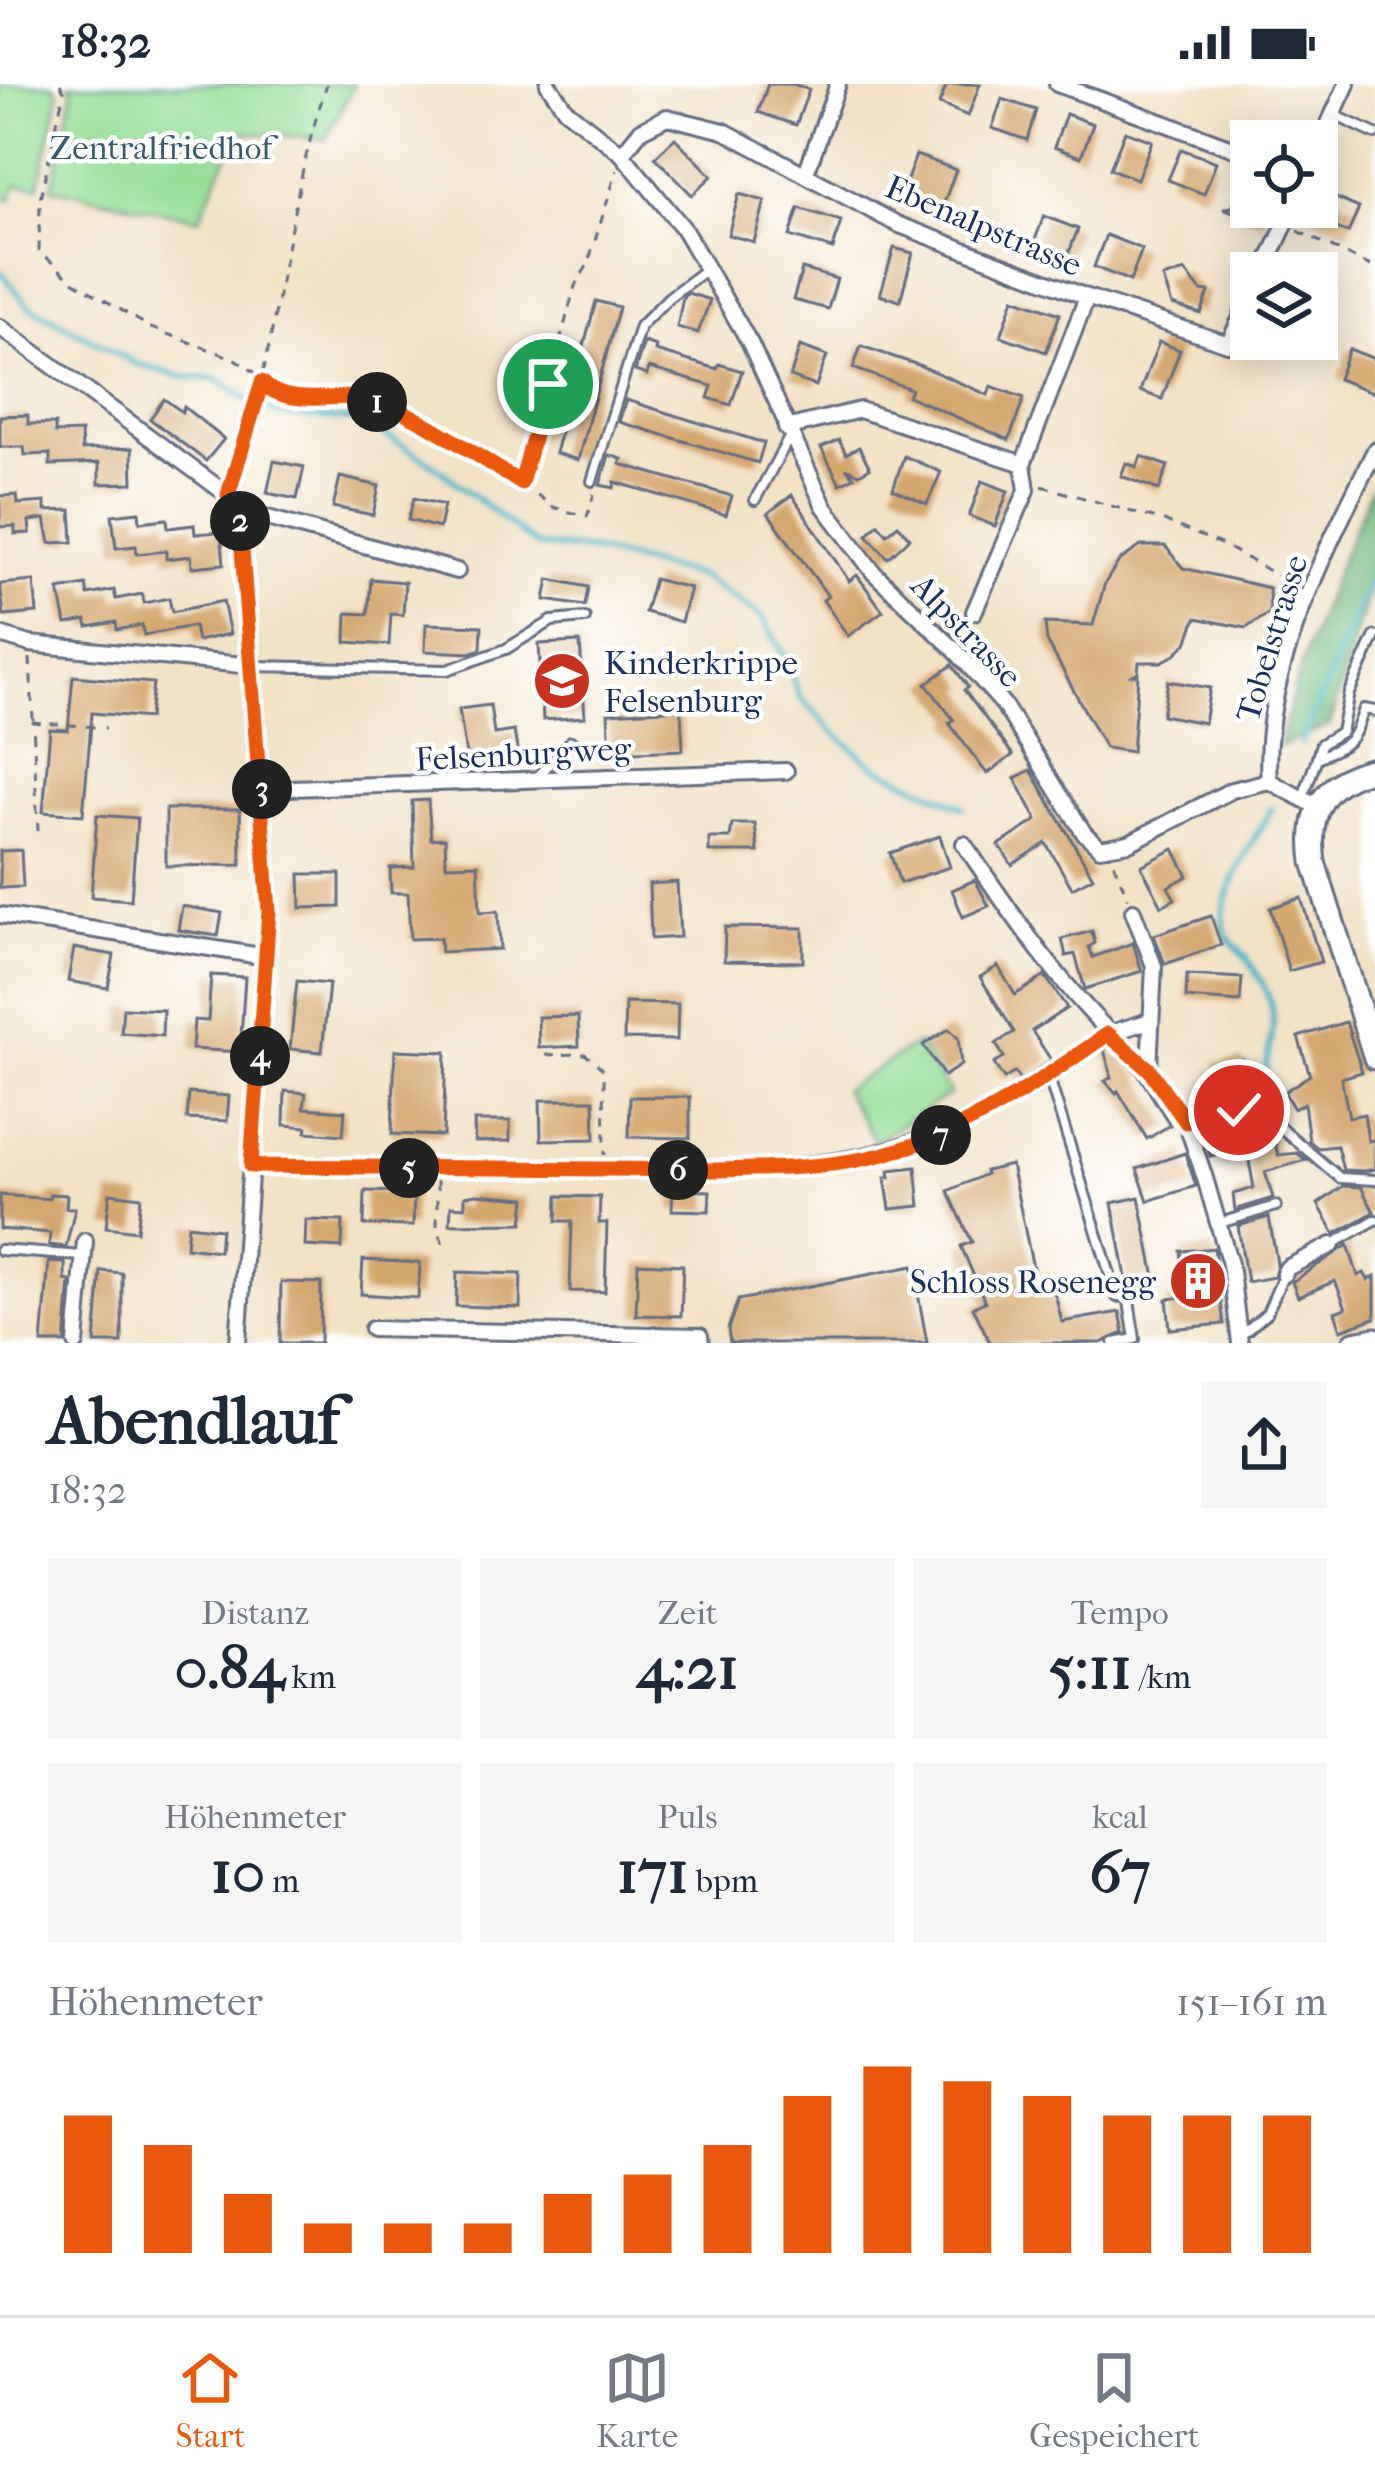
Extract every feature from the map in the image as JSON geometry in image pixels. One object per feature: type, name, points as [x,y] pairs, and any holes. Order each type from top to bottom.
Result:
[{"type":"main road","points":[[1375,769],[1348,776],[1310,803],[1314,862],[1375,1058]]},
{"type":"main road","points":[[1354,1343],[1375,1339]]},
{"type":"street","name":"Alpstrasse","points":[[548,84],[566,110],[622,154],[683,228],[750,343],[824,506],[874,573],[954,649],[1003,704],[1084,833],[1100,848],[1113,848]]},
{"type":"street","points":[[806,173],[838,84]]},
{"type":"street","points":[[1058,84],[1230,147]]},
{"type":"street","points":[[1330,120],[1347,84]]},
{"type":"street","name":"Ebenalpstrasse","points":[[622,154],[641,130],[667,117],[724,130],[897,224],[1087,297],[1228,344],[1230,340]]},
{"type":"street","points":[[974,612],[1027,490],[1023,464],[1087,297]]},
{"type":"street","points":[[0,327],[228,495],[239,510],[268,866],[267,958],[238,1343]]},
{"type":"street","points":[[788,432],[860,410],[1023,464]]},
{"type":"street","name":"Tobelstrasse","points":[[1268,781],[1270,720],[1306,592],[1375,450]]},
{"type":"street","points":[[239,510],[457,571]]},
{"type":"street","points":[[0,635],[30,644],[253,666]]},
{"type":"street","name":"Felsenburgweg","points":[[262,789],[786,771]]},
{"type":"street","points":[[1113,848],[1232,790],[1268,781],[1310,803]]},
{"type":"street","points":[[964,844],[1042,958],[1108,1034],[1149,1069],[1186,1122],[1230,1264],[1240,1340]]},
{"type":"street","points":[[1133,911],[1154,966],[1149,1069]]},
{"type":"street","points":[[0,915],[267,958]]},
{"type":"street","points":[[251,1166],[777,1169],[855,1161],[940,1136],[1048,1076],[1108,1034],[1149,1021]]},
{"type":"street","points":[[1284,1274],[1286,1268],[1331,1245]]},
{"type":"street","points":[[76,1343],[84,1249]]},
{"type":"street","points":[[372,1329],[700,1336],[701,1343]]},
{"type":"lane","points":[[1333,114],[1375,134]]},
{"type":"lane","points":[[592,481],[640,326],[709,268]]},
{"type":"lane","points":[[754,500],[788,432]]},
{"type":"lane","points":[[253,666],[447,670],[506,650],[552,621],[585,618]]},
{"type":"lane","points":[[1310,803],[1321,744],[1341,732],[1349,693],[1375,636]]},
{"type":"lane","points":[[1317,758],[1348,744],[1364,709],[1375,711]]},
{"type":"lane","points":[[536,778],[571,741]]},
{"type":"lane","points":[[1048,1076],[1117,1297],[1129,1295],[1135,1339],[1114,1343]]},
{"type":"lane","points":[[1186,1122],[1260,1110],[1340,1178],[1375,1180]]},
{"type":"lane","points":[[1218,1224],[1276,1206]]},
{"type":"lane","points":[[1331,1245],[1375,1220]]},
{"type":"lane","points":[[0,1250],[84,1249]]},
{"type":"lane","points":[[1240,1340],[1267,1313],[1284,1274]]},
{"type":"path","points":[[60,84],[64,91],[40,199],[39,251],[73,281],[151,328],[233,358],[286,396],[367,398],[411,417],[554,507],[587,517],[593,496]]},
{"type":"path","points":[[228,495],[262,382],[309,136],[327,84]]},
{"type":"path","points":[[521,483],[575,286],[586,266],[622,154]]},
{"type":"path","points":[[1292,228],[1375,268]]},
{"type":"path","points":[[1023,464],[1041,485],[1164,521],[1223,544],[1306,592]]},
{"type":"path","points":[[30,644],[38,831]]},
{"type":"path","points":[[33,722],[106,728]]},
{"type":"path","points":[[1113,848],[1115,869],[1133,911]]},
{"type":"path","points":[[546,1055],[585,1054],[604,1070],[605,1169]]},
{"type":"path","points":[[438,1168],[437,1226],[443,1244]]},
{"type":"green space","points":[[0,84],[54,84],[59,94],[39,187],[17,185],[10,200],[0,194]]},
{"type":"green space","name":"Zentralfriedhof","points":[[69,84],[354,84],[326,139],[238,132],[199,219],[52,188],[73,91]]},
{"type":"green space","points":[[1375,480],[1375,568],[1330,725],[1279,747],[1333,578]]},
{"type":"green space","points":[[918,1043],[950,1094],[875,1141],[843,1090]]},
{"type":"building","points":[[768,84],[793,84],[809,90],[796,125],[758,112]]},
{"type":"building","points":[[947,84],[980,84],[968,116],[939,104]]},
{"type":"building","points":[[1002,99],[1036,110],[1027,140],[992,128]]},
{"type":"building","points":[[1066,114],[1093,124],[1081,157],[1054,147]]},
{"type":"building","points":[[1125,131],[1152,141],[1137,179],[1110,169]]},
{"type":"building","points":[[675,138],[712,176],[692,195],[655,157]]},
{"type":"building","points":[[1181,149],[1216,162],[1204,194],[1168,180]]},
{"type":"building","points":[[916,155],[956,170],[940,213],[900,199]]},
{"type":"building","points":[[739,194],[765,201],[754,242],[728,235]]},
{"type":"building","points":[[1338,199],[1359,208],[1348,233],[1337,228]]},
{"type":"building","points":[[799,208],[841,221],[833,249],[790,236]]},
{"type":"building","points":[[1044,216],[1078,229],[1066,260],[1032,248]]},
{"type":"building","points":[[1106,235],[1142,249],[1130,281],[1094,267]]},
{"type":"building","points":[[894,248],[913,253],[900,301],[880,295]]},
{"type":"building","points":[[802,269],[837,279],[828,309],[793,300]]},
{"type":"building","points":[[1185,271],[1201,291],[1209,292],[1201,314],[1172,305],[1163,278]]},
{"type":"building","points":[[688,293],[710,300],[698,333],[677,327]]},
{"type":"building","points":[[1014,298],[1060,314],[1046,352],[1001,336]]},
{"type":"building","points":[[596,301],[619,307],[578,460],[555,453]]},
{"type":"building","points":[[644,342],[656,346],[655,351],[717,369],[719,364],[742,371],[731,405],[708,398],[712,386],[649,368],[647,375],[635,371]]},
{"type":"building","points":[[1159,342],[1180,350],[1162,399],[1140,391]]},
{"type":"building","points":[[800,346],[827,356],[816,386],[790,377]]},
{"type":"building","points":[[861,346],[988,395],[991,386],[1024,398],[1009,440],[908,396],[911,389],[853,368]]},
{"type":"building","points":[[1349,349],[1375,359],[1375,393],[1338,379]]},
{"type":"building","points":[[164,399],[182,412],[184,407],[224,439],[206,461],[150,419]]},
{"type":"building","points":[[626,400],[764,443],[758,463],[619,422]]},
{"type":"building","points":[[28,415],[28,424],[55,424],[55,433],[81,432],[82,450],[132,448],[133,483],[99,484],[99,463],[50,465],[50,454],[25,455],[24,447],[0,447],[0,416]]},
{"type":"building","points":[[839,440],[846,454],[859,447],[870,468],[859,474],[846,468],[854,477],[840,484],[821,448]]},
{"type":"building","points":[[609,455],[622,459],[620,464],[732,496],[726,515],[615,482],[614,488],[600,485]]},
{"type":"building","points":[[904,456],[941,472],[927,504],[893,489]]},
{"type":"building","points":[[1141,456],[1168,466],[1159,490],[1121,476],[1126,463],[1137,467]]},
{"type":"building","points":[[274,461],[304,467],[297,499],[267,493]]},
{"type":"building","points":[[340,477],[379,486],[373,515],[333,507]]},
{"type":"building","points":[[982,481],[1008,491],[995,526],[969,516]]},
{"type":"building","points":[[17,495],[18,504],[45,502],[45,511],[71,510],[73,542],[50,543],[45,519],[29,521],[30,533],[15,534],[15,526],[0,527],[0,496]]},
{"type":"building","points":[[792,495],[849,581],[857,575],[883,611],[848,636],[823,600],[828,596],[768,513]]},
{"type":"building","points":[[414,498],[444,505],[439,528],[408,520]]},
{"type":"building","points":[[139,512],[140,522],[167,519],[168,528],[194,525],[195,534],[221,532],[224,564],[192,567],[191,556],[166,559],[166,551],[137,554],[136,546],[116,548],[112,515]]},
{"type":"building","points":[[878,524],[887,534],[898,525],[910,538],[888,558],[867,535]]},
{"type":"building","points":[[1141,546],[1165,546],[1183,568],[1269,588],[1270,613],[1246,628],[1196,618],[1187,643],[1173,656],[1161,662],[1139,662],[1133,675],[1138,675],[1132,752],[1105,748],[1047,641],[1045,623],[1093,625],[1105,583],[1119,561]]},
{"type":"building","points":[[371,579],[405,582],[403,615],[391,614],[389,645],[346,642],[347,613],[368,614]]},
{"type":"building","points":[[549,579],[588,587],[585,606],[545,600]]},
{"type":"building","points":[[654,579],[690,588],[681,622],[645,612]]},
{"type":"building","points":[[34,581],[37,613],[4,616],[0,584]]},
{"type":"building","points":[[86,585],[88,595],[114,590],[116,599],[142,594],[144,603],[169,598],[172,612],[223,601],[230,634],[197,641],[194,626],[144,635],[142,625],[117,630],[116,622],[88,627],[86,620],[66,624],[59,590]]},
{"type":"building","points":[[426,624],[482,626],[481,649],[471,653],[425,651]]},
{"type":"building","name":"Kinderkrippe Felsenburg","points":[[580,642],[585,717],[543,720],[539,644]]},
{"type":"building","points":[[952,665],[968,687],[964,690],[1013,755],[987,774],[926,684]]},
{"type":"building","points":[[73,676],[153,683],[149,718],[92,713],[83,815],[43,812],[50,729],[68,730]]},
{"type":"building","points":[[1168,681],[1210,688],[1204,723],[1162,715]]},
{"type":"building","points":[[490,705],[494,734],[514,731],[519,760],[468,768],[459,709]]},
{"type":"building","points":[[681,709],[683,750],[610,753],[608,713]]},
{"type":"building","points":[[1031,770],[1093,877],[1072,888],[1046,843],[1012,865],[999,845],[1037,820],[1015,778]]},
{"type":"building","points":[[428,800],[431,839],[445,838],[446,865],[478,864],[480,912],[498,911],[500,949],[441,952],[440,938],[410,939],[408,893],[391,893],[390,868],[414,867],[412,801]]},
{"type":"building","points":[[166,809],[240,809],[241,865],[166,866]]},
{"type":"building","points":[[97,815],[137,818],[131,900],[91,897]]},
{"type":"building","points":[[732,824],[755,824],[758,852],[709,852],[709,838],[730,838]]},
{"type":"building","points":[[940,836],[950,867],[900,883],[890,853]]},
{"type":"building","points":[[1174,849],[1188,876],[1168,887],[1175,899],[1162,906],[1141,866]]},
{"type":"building","points":[[21,850],[23,887],[0,888],[0,851]]},
{"type":"building","points":[[300,874],[340,874],[340,907],[301,908]]},
{"type":"building","points":[[975,880],[989,906],[963,917],[952,890]]},
{"type":"building","points":[[677,882],[680,937],[651,939],[649,884]]},
{"type":"building","points":[[1301,898],[1321,962],[1289,971],[1270,908]]},
{"type":"building","points":[[182,906],[222,913],[218,936],[178,930]]},
{"type":"building","points":[[1211,916],[1221,945],[1165,964],[1154,935]]},
{"type":"building","points":[[725,927],[803,928],[803,962],[724,961]]},
{"type":"building","points":[[1092,931],[1095,943],[1089,947],[1093,957],[1133,943],[1142,971],[1085,989],[1075,954],[1066,956],[1062,939]]},
{"type":"building","points":[[74,948],[114,955],[108,988],[68,981]]},
{"type":"building","points":[[998,966],[1015,995],[1045,976],[1067,1008],[1032,1031],[1051,1060],[1020,1081],[1015,1072],[1004,1079],[994,1064],[1004,1057],[996,1044],[1014,1032],[980,977]]},
{"type":"building","points":[[211,975],[245,977],[240,1052],[192,1049],[194,1020],[208,1021]]},
{"type":"building","points":[[1187,975],[1242,978],[1240,1002],[1186,998]]},
{"type":"building","points":[[297,981],[329,984],[322,1052],[290,1049]]},
{"type":"building","points":[[625,1003],[678,1004],[677,1040],[624,1039]]},
{"type":"building","points":[[123,1008],[163,1010],[162,1036],[121,1033]]},
{"type":"building","points":[[578,1016],[579,1046],[539,1048],[538,1017]]},
{"type":"building","points":[[1346,1022],[1362,1072],[1341,1078],[1349,1117],[1364,1114],[1368,1141],[1375,1140],[1375,1169],[1365,1171],[1343,1170],[1337,1146],[1318,1148],[1309,1141],[1304,1103],[1294,1109],[1284,1092],[1310,1075],[1298,1037]]},
{"type":"building","points":[[949,1029],[958,1038],[961,1065],[944,1076],[923,1045]]},
{"type":"building","points":[[1109,1047],[1138,1074],[1170,1125],[1147,1139],[1118,1091],[1105,1081],[1112,1077],[1104,1050]]},
{"type":"building","points":[[395,1050],[446,1052],[443,1136],[392,1134]]},
{"type":"building","points":[[1243,1059],[1251,1102],[1224,1105],[1216,1064]]},
{"type":"building","points":[[285,1091],[306,1093],[304,1108],[345,1111],[343,1135],[284,1125]]},
{"type":"building","points":[[189,1093],[229,1096],[227,1121],[187,1119]]},
{"type":"building","points":[[630,1097],[690,1097],[690,1138],[629,1137]]},
{"type":"building","points":[[540,1100],[594,1100],[595,1139],[541,1140]]},
{"type":"building","points":[[1239,1119],[1245,1149],[1210,1156],[1205,1126]]},
{"type":"building","points":[[474,1121],[510,1121],[510,1141],[475,1142]]},
{"type":"building","points":[[1273,1135],[1278,1155],[1297,1153],[1306,1160],[1265,1172],[1273,1198],[1235,1210],[1233,1194],[1254,1188],[1245,1139]]},
{"type":"building","points":[[1185,1153],[1196,1186],[1148,1201],[1137,1169]]},
{"type":"building","points":[[1011,1165],[1035,1277],[1055,1294],[1062,1322],[1120,1312],[1124,1333],[1101,1343],[990,1343],[973,1307],[985,1302],[961,1246],[972,1242],[948,1191],[985,1171]]},
{"type":"building","points":[[916,1167],[920,1206],[890,1209],[885,1177],[890,1177],[889,1170]]},
{"type":"building","points":[[1343,1186],[1361,1187],[1374,1212],[1335,1234],[1318,1204]]},
{"type":"building","points":[[673,1190],[710,1191],[709,1211],[672,1210]]},
{"type":"building","points":[[365,1191],[414,1192],[413,1226],[364,1225]]},
{"type":"building","points":[[110,1193],[141,1197],[137,1231],[106,1227]]},
{"type":"building","points":[[50,1194],[67,1195],[66,1208],[75,1208],[66,1247],[49,1245],[50,1233],[0,1229],[0,1195],[49,1199]]},
{"type":"building","points":[[465,1196],[526,1198],[523,1223],[450,1224],[451,1206],[465,1207]]},
{"type":"building","points":[[558,1196],[600,1197],[599,1223],[607,1223],[605,1292],[570,1291],[572,1221],[557,1221]]},
{"type":"building","points":[[1139,1197],[1155,1277],[1127,1282],[1112,1203]]},
{"type":"building","points":[[1269,1217],[1277,1263],[1274,1277],[1247,1282],[1238,1226]]},
{"type":"building","points":[[306,1220],[343,1221],[342,1248],[305,1246]]},
{"type":"building","points":[[188,1225],[221,1229],[219,1251],[186,1247]]},
{"type":"building","points":[[1348,1245],[1358,1276],[1364,1273],[1368,1280],[1375,1276],[1375,1318],[1341,1330],[1335,1312],[1346,1308],[1335,1281],[1298,1297],[1292,1282]]},
{"type":"building","name":"Schloss Rosenegg","points":[[1214,1248],[1224,1324],[1170,1329],[1167,1299],[1186,1297],[1181,1251]]},
{"type":"building","points":[[363,1260],[420,1263],[418,1298],[361,1294]]},
{"type":"building","points":[[49,1262],[65,1263],[65,1280],[70,1281],[65,1343],[42,1343]]},
{"type":"building","points":[[638,1263],[683,1265],[681,1316],[636,1315]]},
{"type":"building","points":[[913,1266],[927,1343],[730,1343],[728,1329],[738,1300]]},
{"type":"building","points":[[101,1271],[122,1273],[122,1343],[95,1343]]},
{"type":"building","points":[[457,1272],[521,1274],[520,1308],[456,1306]]},
{"type":"building","points":[[281,1282],[321,1283],[320,1343],[280,1343]]},
{"type":"waterway","points":[[0,271],[28,305],[137,364],[183,377],[217,379],[250,402],[281,415],[362,421],[430,462],[537,546],[590,550],[700,576],[762,617],[787,661],[800,697],[834,732],[874,766],[963,807]]},
{"type":"waterway","points":[[1301,744],[1375,568]]},
{"type":"waterway","points":[[1264,1076],[1273,1028],[1271,1004],[1259,977],[1227,935],[1223,918],[1239,868],[1272,808]]},
{"type":"place","name":"Kinderkrippe Felsenburg","points":[[562,681]]},
{"type":"place","name":"Schloss Rosenegg","points":[[1198,1281]]},
{"type":"route","points":[[548,384],[521,483],[411,417],[367,398],[286,396],[262,382],[228,495],[239,510],[268,866],[265,999],[251,1166],[712,1170],[855,1161],[940,1136],[980,1117],[1108,1034],[1149,1069],[1186,1122],[1239,1110]]}]
